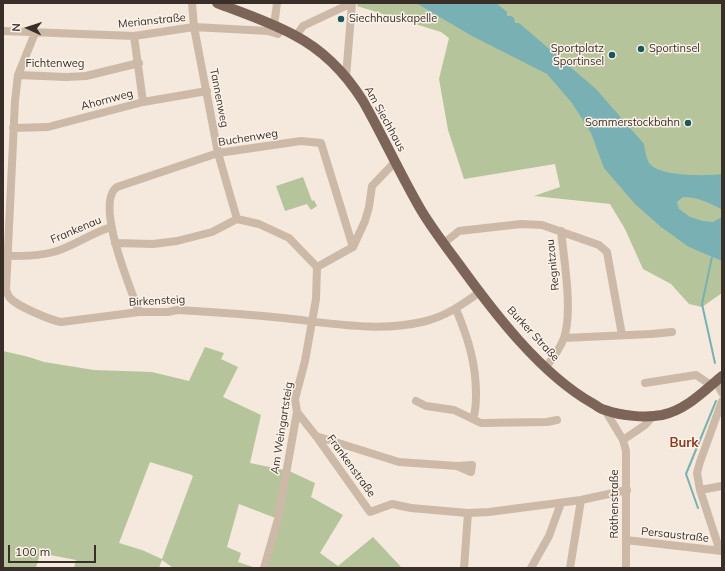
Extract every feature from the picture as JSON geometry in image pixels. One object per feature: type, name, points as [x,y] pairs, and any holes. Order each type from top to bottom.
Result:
[{"type":"main road","name":"Am Siechhaus","points":[[217,3],[276,30],[296,36],[321,54],[346,78],[363,100],[395,162]]},
{"type":"main road","name":"Burker Straße","points":[[395,162],[421,210],[480,292],[513,333],[546,367],[568,387],[582,397],[605,410],[620,414],[653,416],[682,408],[716,381]]},
{"type":"street","name":"Tannenweg","points":[[192,3],[194,28],[218,153],[237,219]]},
{"type":"street","points":[[276,30],[277,3]]},
{"type":"street","points":[[296,36],[303,26],[352,3],[346,78]]},
{"type":"street","name":"Merianstraße","points":[[3,31],[134,36],[194,28],[276,30]]},
{"type":"street","points":[[8,256],[6,198],[18,75],[35,33]]},
{"type":"street","points":[[134,36],[143,102]]},
{"type":"street","name":"Fichtenweg","points":[[18,75],[66,78],[86,76],[138,63]]},
{"type":"street","name":"Ahornweg","points":[[13,128],[48,127],[143,102],[207,90]]},
{"type":"street","name":"Buchenweg","points":[[111,227],[110,199],[113,190],[117,187],[218,153],[301,141],[321,143],[353,247]]},
{"type":"street","points":[[115,243],[153,244],[177,241],[212,232],[237,219],[260,224],[289,238],[317,267],[353,247],[365,221],[372,186],[395,162]]},
{"type":"street","name":"Regnitzau","points":[[444,243],[459,231],[520,224],[542,225],[561,231],[566,273],[568,312],[564,338],[546,367]]},
{"type":"street","name":"Frankenau","points":[[8,256],[36,256],[58,250],[98,231],[111,227],[115,243],[139,312]]},
{"type":"street","points":[[561,231],[599,245],[607,252],[622,335]]},
{"type":"street","name":"Birkensteig","points":[[8,256],[6,290],[9,297],[15,302],[37,313],[61,322],[139,312],[168,312],[177,310],[236,313],[343,325],[375,327],[428,321],[456,309],[480,292]]},
{"type":"street","name":"Am Weingartsteig","points":[[264,568],[278,519],[297,412],[295,399],[313,321],[316,299],[317,267]]},
{"type":"street","points":[[456,309],[469,340],[476,376],[476,412],[473,418]]},
{"type":"street","points":[[564,338],[672,332]]},
{"type":"street","points":[[645,383],[696,375],[716,381],[722,394]]},
{"type":"street","points":[[416,401],[426,406],[454,410],[481,423],[547,422],[557,420]]},
{"type":"street","points":[[721,551],[700,490],[697,473],[700,462],[719,422],[722,401]]},
{"type":"street","name":"Röthenstraße","points":[[605,410],[624,440],[626,451],[626,568]]},
{"type":"street","name":"Frankenstraße","points":[[297,412],[370,512],[392,504],[411,508],[468,513],[561,503],[627,490]]},
{"type":"street","points":[[624,440],[645,425],[653,416]]},
{"type":"street","points":[[316,436],[398,462],[457,466]]},
{"type":"street","points":[[700,490],[722,486]]},
{"type":"street","points":[[570,568],[581,500]]},
{"type":"street","points":[[531,568],[549,536],[561,503]]},
{"type":"street","points":[[464,568],[468,513]]},
{"type":"street","name":"Persaustraße","points":[[626,540],[721,551]]},
{"type":"green space","points":[[358,3],[722,3],[722,293],[702,307],[689,304],[671,284],[643,269],[625,229],[610,204],[534,196],[560,187],[555,164],[464,179],[448,130],[439,79],[449,38],[441,32],[357,6]]},
{"type":"green space","points":[[303,177],[312,201],[314,200],[317,206],[311,210],[307,204],[285,211],[276,186]]},
{"type":"green space","points":[[205,347],[224,353],[221,359],[238,367],[223,397],[261,415],[250,463],[289,471],[315,483],[311,497],[343,515],[320,553],[338,566],[373,537],[402,568],[264,568],[278,519],[239,504],[227,547],[241,553],[238,562],[256,568],[173,568],[162,560],[159,568],[74,568],[76,560],[40,553],[36,568],[3,568],[3,351],[44,362],[94,370],[152,372],[189,381]],"holes":[[[150,462],[193,476],[162,559],[142,550],[119,543]]]},
{"type":"water","points":[[416,3],[496,3],[507,12],[507,16],[514,18],[515,23],[519,23],[596,89],[644,144],[648,161],[654,168],[662,171],[683,174],[722,174],[722,217],[722,261],[689,247],[661,227],[635,204],[604,168],[591,133],[572,103],[547,74],[472,36]],"holes":[[[683,197],[693,198],[707,202],[721,209],[722,217],[713,222],[690,217],[679,209],[677,202]]]},
{"type":"waterway","points":[[712,257],[702,304],[715,363]]},
{"type":"waterway","points":[[698,508],[686,474],[716,401]]},
{"type":"place","name":"Siechhauskapelle","points":[[341,19]]},
{"type":"place","name":"Sportinsel","points":[[641,49]]},
{"type":"place","name":"Sportplatz Sportinsel","points":[[612,55]]},
{"type":"place","name":"Sommerstockbahn","points":[[688,123]]},
{"type":"district","name":"Burk","points":[[684,443]]}]
